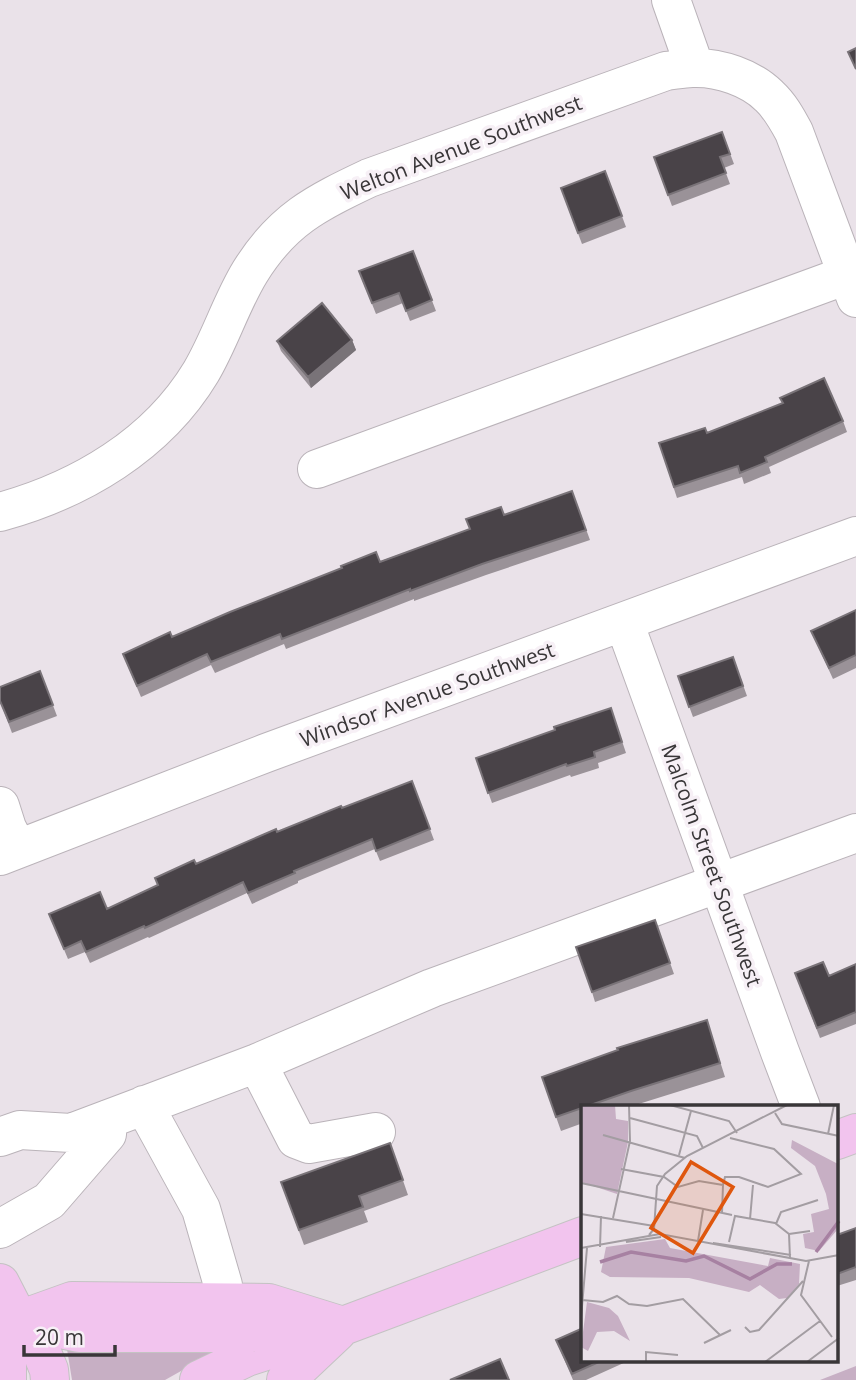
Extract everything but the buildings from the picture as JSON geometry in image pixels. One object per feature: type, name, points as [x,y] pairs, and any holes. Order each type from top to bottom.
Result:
[{"type":"main road","points":[[838,1140],[856,1133]]},
{"type":"main road","points":[[199,1380],[247,1357],[343,1326],[581,1237]]},
{"type":"main road","points":[[0,1283],[9,1323],[7,1380]]},
{"type":"main road","points":[[9,1323],[72,1301],[223,1302],[269,1303],[343,1326]]},
{"type":"main road","points":[[9,1323],[79,1333],[239,1333],[343,1326]]},
{"type":"main road","points":[[9,1323],[38,1343],[49,1370],[50,1380]]},
{"type":"main road","points":[[286,1380],[343,1326]]},
{"type":"street","points":[[671,0],[695,68]]},
{"type":"street","name":"Welton Avenue Southwest","points":[[0,512],[65,489],[102,470],[135,447],[168,415],[201,371],[249,273],[271,243],[298,216],[369,178],[666,71],[695,68],[723,72],[745,79],[769,95],[794,132],[851,287]]},
{"type":"street","points":[[317,469],[851,287]]},
{"type":"street","name":"Windsor Avenue Southwest","points":[[9,853],[266,753],[856,536]]},
{"type":"street","name":"Malcolm Street Southwest","points":[[624,622],[801,1105]]},
{"type":"street","points":[[0,806],[7,828],[9,853]]},
{"type":"street","points":[[0,1137],[20,1130],[71,1133],[257,1063],[432,988],[856,833]]},
{"type":"street","points":[[257,1063],[296,1139],[309,1144],[376,1132]]},
{"type":"street","points":[[144,1105],[201,1209],[223,1285],[223,1302]]},
{"type":"street","points":[[0,1229],[50,1201],[107,1134],[108,1119]]},
{"type":"shaded area","points":[[222,1348],[165,1380],[72,1380],[67,1349]]},
{"type":"shaded area","points":[[856,1366],[856,1380],[820,1380]]}]
